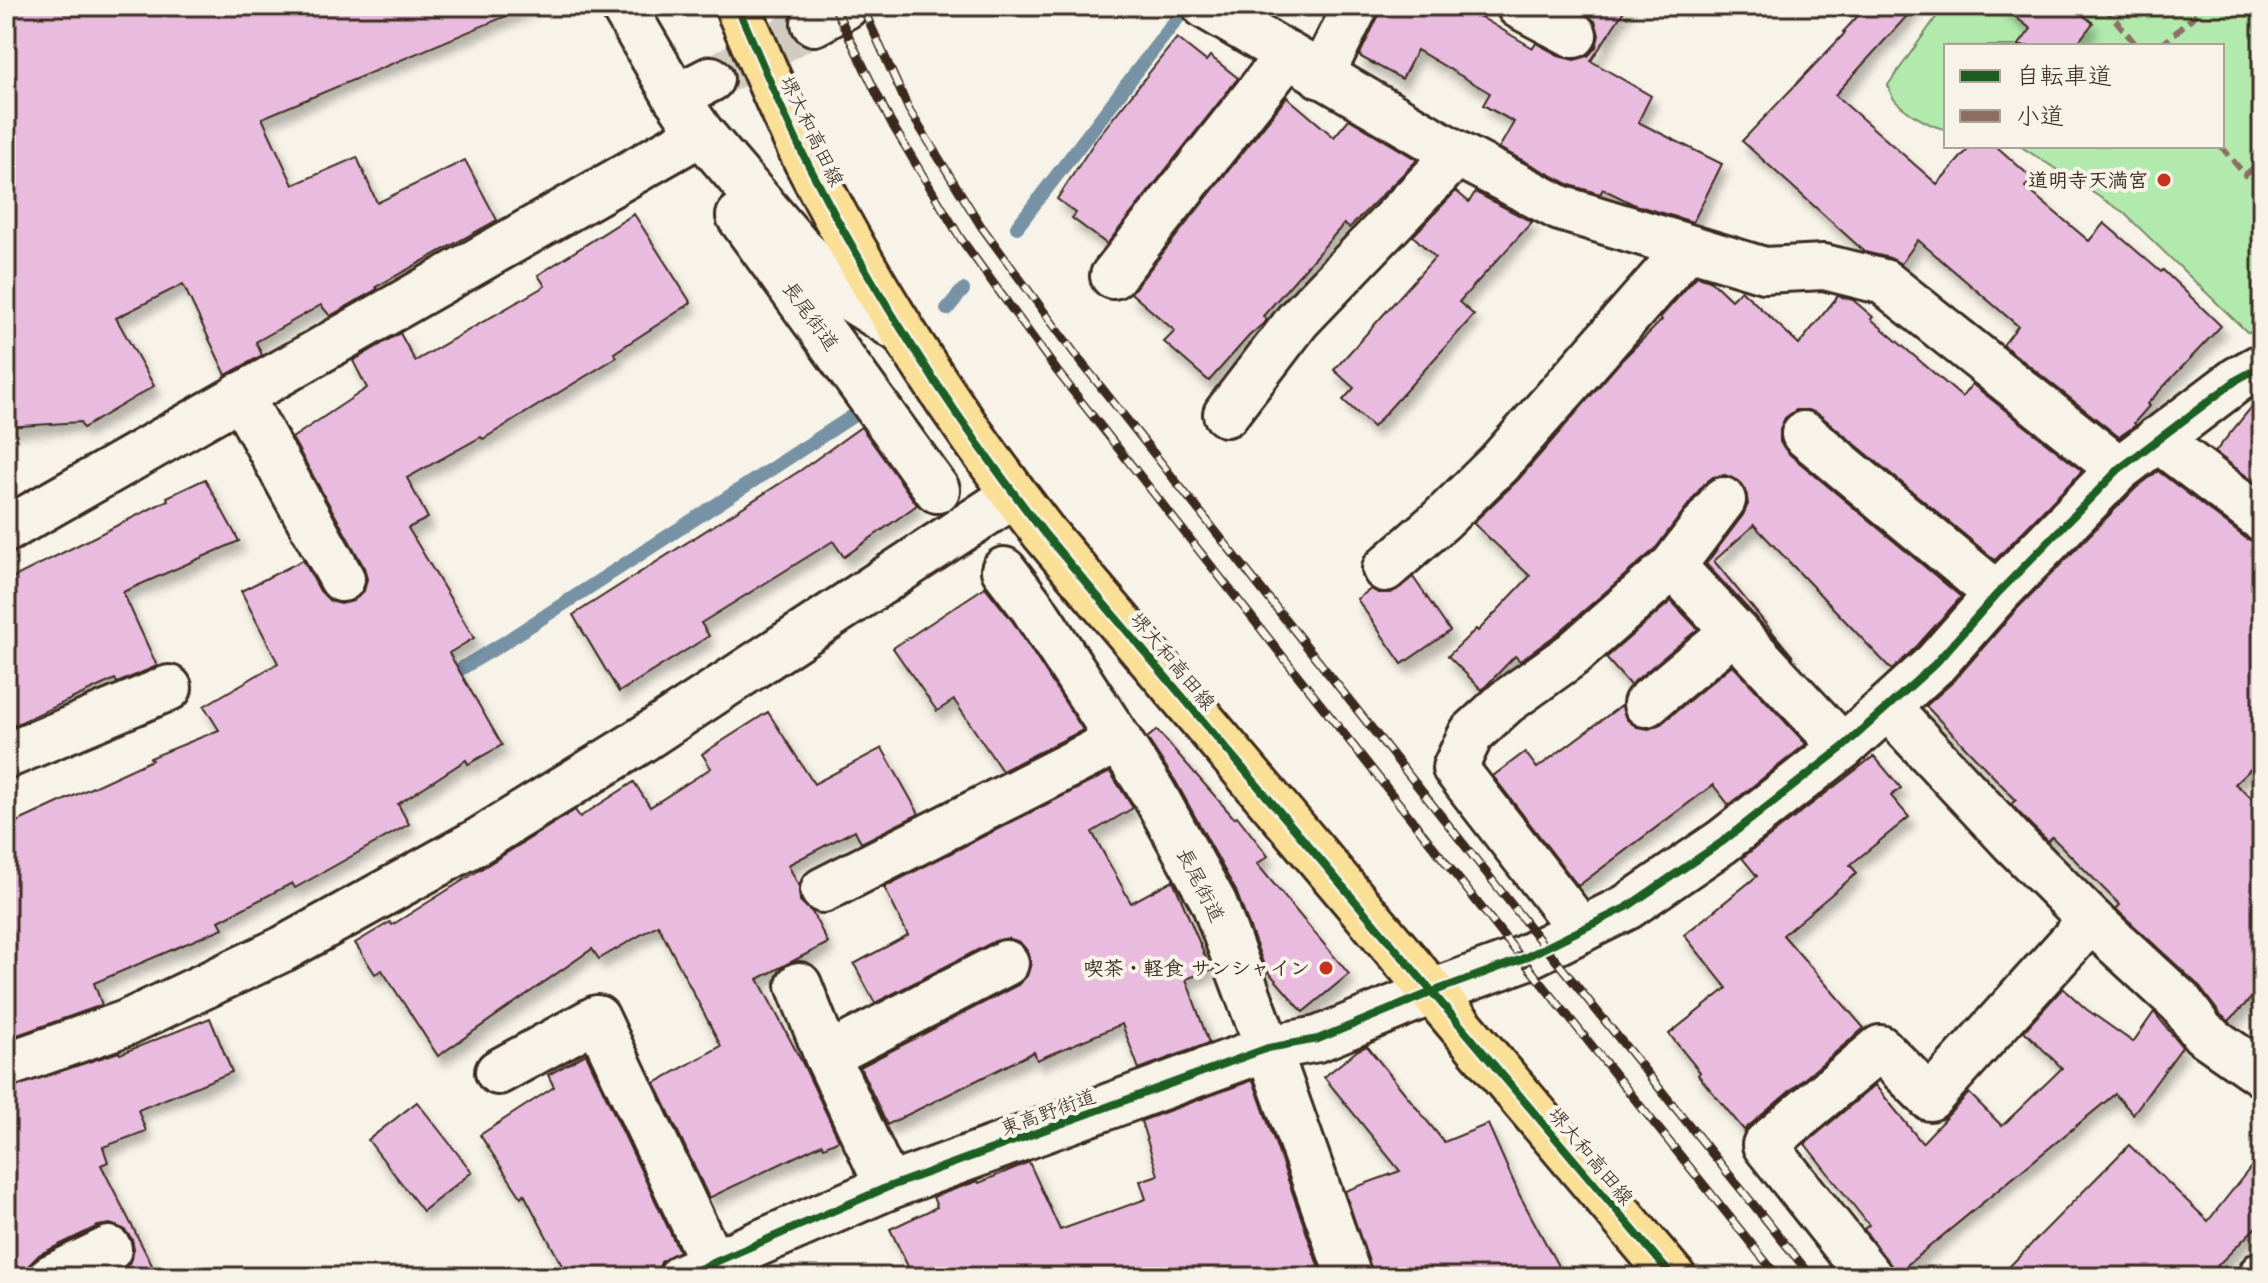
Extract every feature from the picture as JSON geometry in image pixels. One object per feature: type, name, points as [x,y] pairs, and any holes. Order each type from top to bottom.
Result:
[{"type":"main road","name":"堺大和高田線","points":[[737,6],[808,165],[900,330],[1014,495],[1673,1277]]},
{"type":"street","name":"長尾街道","points":[[623,6],[694,88],[693,138],[937,490]]},
{"type":"street","points":[[1205,6],[1457,154],[1560,208],[1764,270],[1824,267],[1884,282],[2119,469]]},
{"type":"street","points":[[1113,276],[1356,6]]},
{"type":"street","points":[[1519,6],[1574,35]]},
{"type":"street","points":[[6,530],[693,138],[852,300],[900,330]]},
{"type":"street","points":[[1226,414],[1298,320],[1457,154]]},
{"type":"street","points":[[1385,569],[1499,463],[1687,249]]},
{"type":"street","name":"東高野街道","points":[[724,1266],[888,1187],[1268,1048],[1318,1039],[1522,959],[1627,907],[1722,842],[1843,747],[1935,664],[1997,594],[2119,469],[2238,379],[2262,366]]},
{"type":"street","points":[[240,395],[342,579]]},
{"type":"street","points":[[1804,434],[1997,594]]},
{"type":"street","points":[[2157,439],[2262,519]]},
{"type":"street","points":[[6,1065],[126,1023],[283,949],[475,843],[634,745],[1014,495]]},
{"type":"street","points":[[1581,930],[1455,768],[1471,734],[1506,702],[1573,654],[1673,566],[1723,500]]},
{"type":"street","points":[[1673,566],[1843,747]]},
{"type":"street","name":"長尾街道","points":[[1004,570],[1033,608],[1154,794],[1214,903],[1349,1277]]},
{"type":"street","points":[[1646,704],[1734,631]]},
{"type":"street","points":[[6,756],[169,688]]},
{"type":"street","points":[[1888,708],[2013,842],[2181,1003],[2203,1033],[2262,1074]]},
{"type":"street","points":[[823,890],[1119,740]]},
{"type":"street","points":[[1870,1277],[1765,1145],[1880,1048],[1930,1098],[2091,920]]},
{"type":"street","points":[[827,1056],[1006,963]]},
{"type":"street","points":[[799,985],[827,1056],[888,1187]]},
{"type":"street","points":[[498,1072],[597,1018],[724,1266]]},
{"type":"street","points":[[51,1277],[109,1249]]},
{"type":"green space","name":"道明寺天満宮","points":[[1944,6],[2262,6],[2262,333],[2247,332],[2123,212],[2023,148],[2224,148],[2224,44],[1944,44],[1944,129],[1925,122],[1903,108],[1893,98],[1888,85]]},
{"type":"building","points":[[6,6],[530,6],[262,118],[293,185],[357,157],[377,203],[465,160],[497,220],[330,316],[321,305],[256,342],[262,355],[226,375],[183,284],[116,318],[154,386],[83,428],[80,422],[6,427]]},
{"type":"building","points":[[1381,6],[1462,6],[1533,48],[1536,43],[1574,60],[1588,56],[1596,47],[1599,35],[1595,21],[1573,6],[1627,6],[1591,61],[1651,96],[1638,122],[1722,164],[1693,222],[1635,205],[1603,189],[1600,194],[1570,185],[1499,148],[1514,122],[1483,105],[1490,93],[1417,50],[1402,79],[1359,56]]},
{"type":"building","points":[[1867,6],[1916,6],[1835,95],[1937,184],[1969,148],[1998,148],[2033,179],[2025,187],[2089,241],[2104,223],[2161,272],[2163,270],[2221,326],[2147,404],[2149,406],[2134,423],[2136,425],[2119,437],[2003,345],[2018,326],[1918,240],[1901,264],[1865,252],[1742,141]]},
{"type":"building","points":[[2001,6],[2071,6],[2093,23],[2077,44],[2020,44],[2031,29]]},
{"type":"building","points":[[1177,38],[1206,61],[1210,56],[1238,78],[1107,244],[1072,218],[1076,213],[1057,199],[1097,138]]},
{"type":"building","points":[[1287,97],[1334,137],[1349,119],[1417,160],[1349,228],[1344,224],[1263,316],[1267,320],[1209,381],[1164,342],[1175,331],[1131,293]]},
{"type":"building","points":[[1456,191],[1469,202],[1475,192],[1532,222],[1459,302],[1474,315],[1373,427],[1343,400],[1354,388],[1334,370],[1435,257],[1413,236]]},
{"type":"building","points":[[634,214],[691,303],[614,353],[617,357],[483,439],[481,437],[407,478],[428,518],[408,528],[474,638],[449,653],[502,745],[468,764],[466,760],[398,804],[409,824],[295,888],[292,883],[219,921],[223,928],[94,983],[102,1005],[6,1039],[6,827],[152,760],[150,758],[219,730],[204,706],[278,663],[241,591],[303,560],[320,591],[330,601],[341,604],[353,601],[364,591],[367,579],[364,567],[292,438],[367,388],[353,361],[400,333],[415,361],[545,286],[538,275]]},
{"type":"building","points":[[1697,276],[1710,280],[1731,300],[1741,290],[1799,344],[1838,296],[1853,300],[1962,397],[1972,384],[2082,471],[1995,560],[1820,415],[1809,410],[1796,410],[1785,418],[1780,429],[1780,442],[1788,453],[1961,597],[1892,670],[1754,525],[1714,561],[1794,658],[1706,564],[1748,504],[1746,491],[1739,481],[1725,475],[1713,477],[1703,485],[1655,549],[1557,634],[1520,661],[1515,656],[1482,690],[1448,656],[1476,629],[1478,631],[1530,576],[1473,523],[1518,480],[1621,361],[1662,320],[1660,318]]},
{"type":"building","points":[[2262,394],[2262,488],[2215,452]]},
{"type":"building","points":[[861,427],[917,505],[844,557],[833,541],[701,623],[709,636],[619,692],[573,615],[801,470]]},
{"type":"building","points":[[2158,471],[2247,539],[2262,543],[2262,758],[2235,784],[2262,806],[2262,987],[2229,1021],[2198,985],[2116,909],[2120,905],[2052,837],[2048,841],[2031,825],[2011,804],[2016,800],[1926,706],[1954,681],[2015,611],[2136,488]]},
{"type":"building","points":[[205,479],[239,541],[123,592],[157,666],[117,683],[115,679],[6,729],[6,581]]},
{"type":"building","points":[[1413,577],[1450,631],[1402,664],[1357,599],[1371,589],[1378,593],[1391,593]]},
{"type":"building","points":[[985,587],[1013,622],[1083,730],[1002,771],[954,700],[937,711],[893,648]]},
{"type":"building","points":[[1671,601],[1698,629],[1630,685],[1606,658]]},
{"type":"building","points":[[1732,665],[1806,744],[1729,805],[1713,785],[1578,886],[1493,776],[1525,752],[1537,768],[1622,705],[1626,719],[1637,727],[1649,729],[1661,724]]},
{"type":"building","points":[[768,712],[814,784],[882,748],[919,814],[861,843],[855,830],[788,865],[799,886],[800,901],[812,912],[828,943],[758,979],[839,1140],[824,1147],[822,1144],[709,1198],[655,1083],[721,1046],[658,925],[599,959],[592,949],[438,1056],[382,970],[375,974],[355,943],[390,922],[392,925],[575,810],[580,817],[634,782],[650,807],[711,768],[702,754]]},
{"type":"building","points":[[1157,730],[1234,818],[1237,816],[1268,856],[1257,864],[1349,974],[1303,1012],[1265,968],[1236,891],[1176,782],[1147,738]]},
{"type":"building","points":[[1874,756],[1901,788],[1891,796],[1909,817],[1850,865],[1857,873],[1783,935],[1864,1028],[1744,1130],[1669,1034],[1727,988],[1684,935],[1757,876],[1742,858]]},
{"type":"building","points":[[1110,772],[1133,808],[1092,832],[1131,903],[1173,880],[1211,970],[1186,979],[1209,1043],[1139,1069],[1122,1024],[1037,1060],[1034,1052],[887,1125],[860,1067],[1018,985],[1027,976],[1031,963],[1028,952],[1020,942],[1008,938],[995,941],[875,1003],[854,964],[908,935],[884,887]]},
{"type":"building","points":[[2063,988],[2086,1009],[2133,1042],[2154,1012],[2182,1047],[2133,1114],[2115,1094],[1896,1274],[1864,1229],[1869,1225],[1805,1144],[1875,1085],[1922,1143],[1969,1093],[2002,1126],[2062,1068],[2024,1031]]},
{"type":"building","points":[[210,1018],[232,1072],[138,1110],[146,1131],[103,1147],[108,1162],[101,1165],[158,1277],[108,1277],[129,1264],[134,1250],[132,1239],[124,1229],[110,1224],[98,1226],[40,1254],[30,1264],[26,1277],[6,1277],[6,1089],[120,1054]]},
{"type":"building","points":[[1367,1046],[1444,1142],[1488,1124],[1519,1194],[1564,1277],[1373,1277],[1345,1191],[1400,1171],[1324,1077]]},
{"type":"building","points":[[586,1054],[679,1251],[661,1262],[656,1277],[568,1277],[524,1194],[521,1197],[480,1135],[554,1087],[548,1075]]},
{"type":"building","points":[[1253,1080],[1322,1277],[913,1277],[890,1229],[937,1207],[933,1197],[979,1183],[1029,1162],[1060,1230],[1146,1199],[1140,1181],[1158,1175],[1141,1121]]},
{"type":"building","points":[[417,1102],[472,1172],[423,1211],[368,1140]]},
{"type":"building","points":[[2129,1145],[2208,1221],[2262,1153],[2262,1221],[2206,1277],[1999,1277]]},
{"type":"waterway","points":[[1017,227],[1187,6]]},
{"type":"waterway","points":[[947,309],[963,290]]},
{"type":"waterway","points":[[442,680],[856,414]]},
{"type":"tunnel","points":[[711,79],[814,23]]},
{"type":"railway","points":[[834,6],[890,121],[961,239],[1057,371],[1778,1277]]},
{"type":"railway","points":[[862,6],[909,110],[981,226],[1078,358],[1546,948],[1812,1277]]},
{"type":"marked path","points":[[2104,6],[2135,44]]},
{"type":"marked path","points":[[2163,44],[2205,6]]},
{"type":"marked path","points":[[2223,148],[2245,175],[2262,161]]},
{"type":"cycle path","points":[[737,6],[799,146],[861,262],[948,401],[1011,490],[1044,533],[1673,1277]]},
{"type":"cycle path","points":[[681,1277],[888,1187],[1268,1048],[1318,1039],[1522,959],[1627,907],[1722,842],[1843,747],[1935,664],[1997,594],[2119,469],[2238,379],[2262,366]]},
{"type":"place","name":"道明寺天満宮","points":[[2164,180]]},
{"type":"place","name":"喫茶・軽食 サンシャイン","points":[[1326,968]]}]
